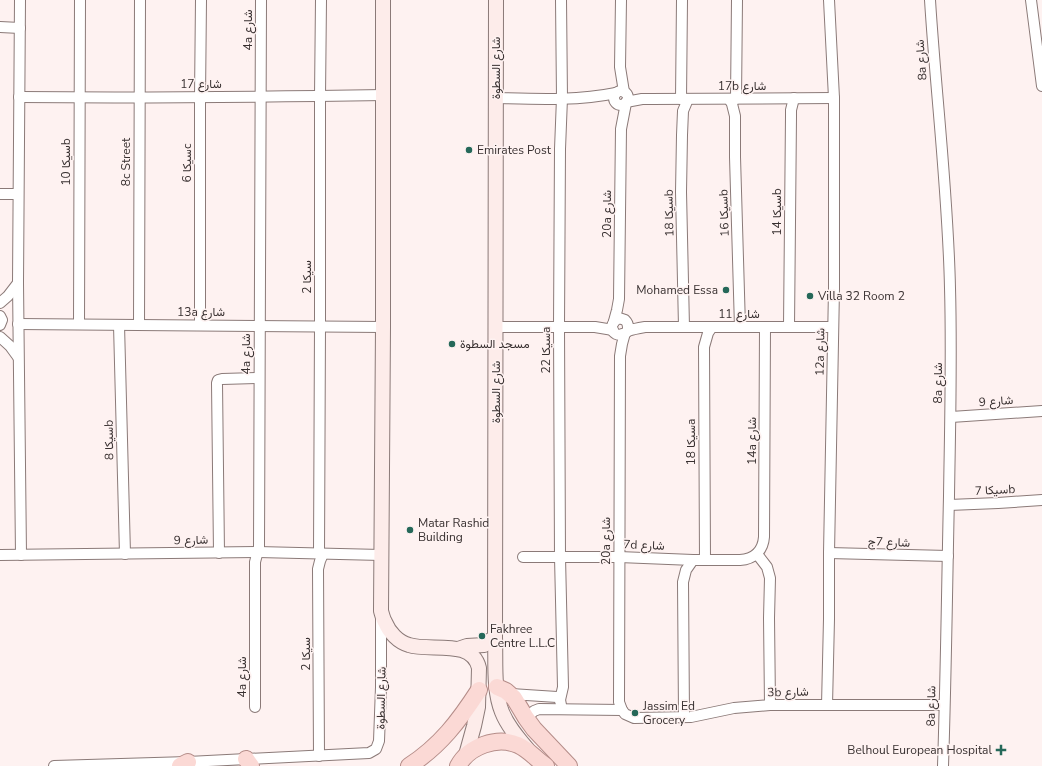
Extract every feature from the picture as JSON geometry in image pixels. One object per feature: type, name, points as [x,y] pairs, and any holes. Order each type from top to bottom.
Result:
[{"type":"main road","name":"شارع السطوة","points":[[383,0],[384,95],[381,611],[384,622],[390,631],[398,639],[408,645],[457,649],[471,654],[478,662],[479,690],[476,716],[460,763]]},
{"type":"main road","name":"شارع السطوة","points":[[496,0],[497,687],[500,704],[506,720],[515,735],[539,761]]},
{"type":"main road","points":[[457,649],[467,646],[484,645],[496,637]]},
{"type":"main road","points":[[497,687],[511,694],[517,701],[526,718],[568,766]]},
{"type":"main road","points":[[409,766],[443,738],[465,712],[479,690]]},
{"type":"main road","points":[[460,763],[484,744],[492,742],[505,742],[518,745],[539,761]]},
{"type":"street","points":[[20,0],[18,194],[20,555]]},
{"type":"street","name":"سيكا 10b","points":[[79,324],[80,0]]},
{"type":"street","name":"8c Street","points":[[139,325],[140,0]]},
{"type":"street","name":"سيكا 6c","points":[[200,325],[201,0]]},
{"type":"street","name":"4a شارع","points":[[255,707],[255,562],[258,552],[261,0]]},
{"type":"street","name":"سيكا 2","points":[[319,756],[318,570],[321,554],[321,0]]},
{"type":"street","name":"سيكا 22a","points":[[560,704],[563,687],[560,557],[559,327],[560,149],[562,98],[561,0]]},
{"type":"street","name":"20a شارع","points":[[620,356],[613,326],[619,299],[621,0]]},
{"type":"street","name":"سيكا 18b","points":[[682,0],[685,99],[682,123],[684,327]]},
{"type":"street","name":"سيكا 16b","points":[[737,0],[732,104],[735,116],[740,327]]},
{"type":"street","name":"12a شارع","points":[[827,705],[833,327],[834,98],[829,0]]},
{"type":"street","name":"8a شارع","points":[[930,0],[949,245],[951,327],[951,417],[943,766]]},
{"type":"street","points":[[1031,0],[1041,65],[1042,86]]},
{"type":"street","points":[[0,28],[20,28]]},
{"type":"street","name":"شارع 17","points":[[19,97],[79,98],[384,95]]},
{"type":"street","name":"17b شارع","points":[[496,98],[834,98]]},
{"type":"street","name":"سيكا 14b","points":[[789,327],[791,110],[794,98]]},
{"type":"street","points":[[0,194],[18,194]]},
{"type":"street","points":[[0,303],[8,296],[18,283]]},
{"type":"street","name":"20a شارع","points":[[619,299],[626,326],[620,356],[619,702],[622,710]]},
{"type":"street","points":[[0,316],[2,320],[0,325]]},
{"type":"street","points":[[496,326],[613,326],[619,318],[626,326],[620,335],[616,333],[613,326]]},
{"type":"street","name":"13a شارع","points":[[18,324],[383,327]]},
{"type":"street","name":"سيكا 8b","points":[[119,325],[125,554]]},
{"type":"street","name":"شارع 11","points":[[626,326],[833,327]]},
{"type":"street","name":"سيكا 18a","points":[[705,560],[704,347],[708,332],[712,327]]},
{"type":"street","name":"14a شارع","points":[[757,554],[763,546],[764,537],[765,327]]},
{"type":"street","points":[[0,337],[10,346],[18,357]]},
{"type":"street","points":[[219,553],[217,383],[218,380],[222,379],[259,378]]},
{"type":"street","name":"شارع 9","points":[[951,417],[1042,411]]},
{"type":"street","name":"سيكا 7b","points":[[949,505],[1042,500]]},
{"type":"street","name":"شارع 9","points":[[0,555],[258,552],[381,555]]},
{"type":"street","name":"شارع 7ج","points":[[829,553],[948,556]]},
{"type":"street","points":[[757,554],[767,567],[770,578],[768,618],[770,706]]},
{"type":"street","name":"7d شارع","points":[[523,557],[619,557],[693,560],[747,560],[757,554]]},
{"type":"street","points":[[684,717],[683,582],[686,570],[693,560]]},
{"type":"street","name":"شارع السطوة","points":[[319,756],[366,754],[373,752],[380,741],[381,611]]},
{"type":"street","points":[[511,694],[555,696],[560,704]]},
{"type":"street","points":[[526,718],[531,712],[560,704],[622,710]]},
{"type":"street","name":"3b شارع","points":[[622,710],[625,714],[634,718],[698,716],[734,708],[770,706],[944,705]]},
{"type":"street","points":[[54,766],[248,763],[319,756]]},
{"type":"place","name":"Emirates Post","points":[[469,150]]},
{"type":"place","name":"Mohamed Essa","points":[[726,290]]},
{"type":"place","name":"Villa 32 Room 2","points":[[810,296]]},
{"type":"place","name":"مسجد السطوة","points":[[452,344]]},
{"type":"place","name":"Matar Rashid Building","points":[[410,530]]},
{"type":"place","name":"Fakhree Centre L.L.C","points":[[482,636]]},
{"type":"place","name":"Jassim Ed Grocery","points":[[635,713]]},
{"type":"place","name":"Belhoul European Hospital","points":[[1001,750]]}]
